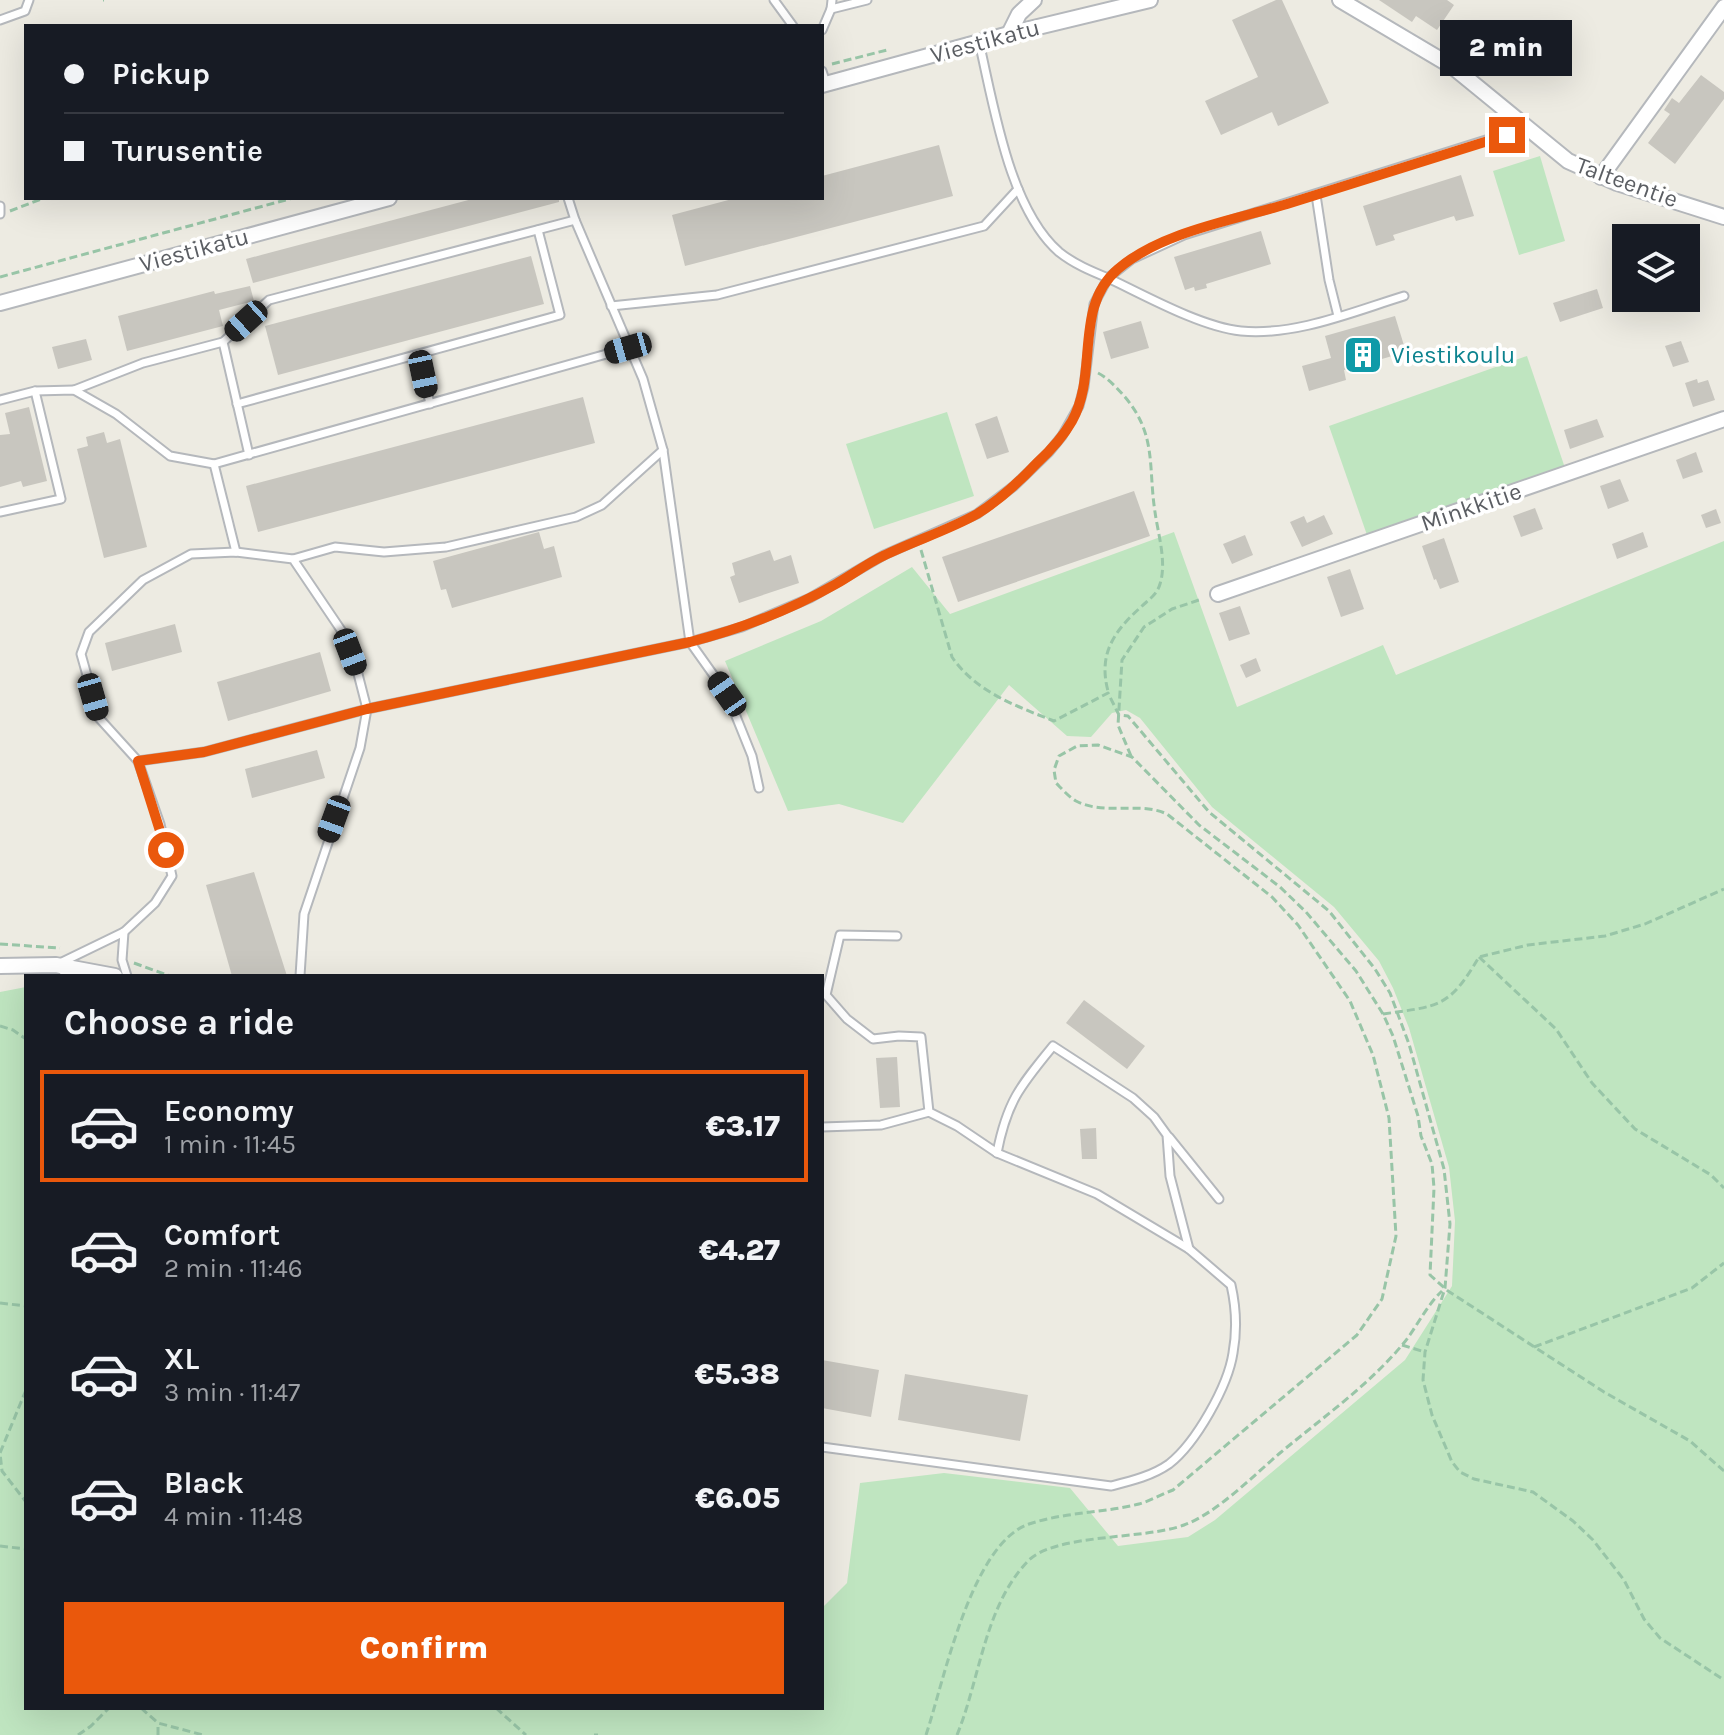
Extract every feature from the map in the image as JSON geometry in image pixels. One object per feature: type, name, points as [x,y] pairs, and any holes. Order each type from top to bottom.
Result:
[{"type":"street","points":[[1009,34],[1019,14],[1034,0]]},
{"type":"street","name":"Viestikatu","points":[[824,76],[1150,0]]},
{"type":"street","name":"Talteentie","points":[[1340,0],[1453,67],[1568,161],[1601,177],[1724,217]]},
{"type":"street","points":[[1601,177],[1723,12]]},
{"type":"street","name":"Viestikatu","points":[[0,303],[382,200]]},
{"type":"street","name":"Minkkitie","points":[[1218,594],[1724,419]]},
{"type":"street","points":[[0,966],[56,965],[104,974]]},
{"type":"lane","points":[[0,20],[25,11],[29,0]]},
{"type":"lane","points":[[774,0],[792,24]]},
{"type":"lane","points":[[824,25],[832,0]]},
{"type":"lane","points":[[831,9],[867,0]]},
{"type":"lane","points":[[979,42],[1018,189],[1038,229],[1058,251],[1082,267],[1182,314],[1239,331],[1288,330],[1404,296]]},
{"type":"lane","points":[[138,761],[204,752],[367,709],[690,642],[777,613],[840,582],[884,555],[962,522],[996,501],[1049,452],[1072,420],[1081,397],[1094,304],[1108,278],[1132,259],[1165,242],[1524,128]]},
{"type":"lane","points":[[611,306],[717,295],[984,226],[1018,189]]},
{"type":"lane","points":[[1316,195],[1329,280],[1338,316]]},
{"type":"lane","points":[[569,200],[643,379],[663,450],[690,642],[727,694],[752,756],[759,788]]},
{"type":"lane","points":[[0,400],[35,391],[74,390],[143,363],[223,342],[269,300],[575,220]]},
{"type":"lane","points":[[237,404],[560,315],[538,230]]},
{"type":"lane","points":[[223,342],[249,455]]},
{"type":"lane","points":[[74,390],[116,414],[170,456],[214,464],[628,348]]},
{"type":"lane","points":[[419,354],[430,404]]},
{"type":"lane","points":[[0,512],[61,499],[35,391]]},
{"type":"lane","points":[[66,974],[56,965],[124,932],[155,903],[172,876],[160,824],[138,761],[99,718],[81,654],[89,632],[143,580],[191,554],[236,552],[293,559],[335,547],[384,552],[446,547],[576,517],[602,505],[663,450]]},
{"type":"lane","points":[[214,464],[236,552]]},
{"type":"lane","points":[[293,559],[343,633],[367,709],[360,748],[304,914],[300,974]]},
{"type":"lane","points":[[124,932],[122,960],[126,974]]},
{"type":"lane","points":[[897,936],[840,935],[826,995],[847,1019],[873,1039],[921,1037],[929,1112]]},
{"type":"lane","points":[[997,1153],[1002,1128],[1017,1089],[1053,1046],[1133,1098],[1154,1117],[1219,1199]]},
{"type":"lane","points":[[824,1127],[881,1125],[929,1112],[957,1126],[997,1153],[1097,1194],[1189,1249],[1231,1285],[1235,1321],[1233,1356],[1218,1397],[1204,1423],[1170,1463],[1145,1476],[1111,1486],[824,1447]]},
{"type":"lane","points":[[1167,1135],[1170,1176],[1189,1249]]},
{"type":"path","points":[[824,76],[895,48]]},
{"type":"path","points":[[1,211],[32,205],[41,200]]},
{"type":"path","points":[[0,277],[286,200]]},
{"type":"path","points":[[1087,368],[1102,375],[1119,390],[1142,421],[1151,458],[1163,569],[1159,589],[1109,642],[1104,668],[1108,693],[1119,715]]},
{"type":"path","points":[[919,541],[952,657],[962,672],[979,686],[1054,721],[1108,693]]},
{"type":"path","points":[[1218,594],[1172,609],[1144,627],[1122,660],[1118,725],[1132,757],[1199,825],[1280,887],[1306,912],[1356,971],[1383,1014],[1393,1036],[1432,1164],[1434,1188],[1430,1275],[1445,1288],[1604,1392],[1690,1441],[1724,1471]]},
{"type":"path","points":[[1119,715],[1128,716],[1209,812],[1329,911],[1390,993],[1444,1169],[1450,1224],[1445,1288],[1425,1352],[1423,1380],[1426,1398],[1452,1462],[1460,1472],[1474,1479],[1533,1492],[1573,1521],[1593,1540],[1624,1580],[1644,1619],[1660,1638],[1724,1680]]},
{"type":"path","points":[[926,1735],[970,1595],[983,1569],[1001,1546],[1025,1526],[1058,1516],[1140,1504],[1173,1490],[1357,1335],[1382,1299],[1396,1236],[1389,1118],[1373,1055],[1350,1001],[1298,925],[1272,897],[1167,814],[1152,807],[1094,806],[1076,800],[1056,783],[1054,770],[1059,756],[1077,746],[1098,745],[1132,757]]},
{"type":"path","points":[[1383,1014],[1436,1006],[1462,987],[1479,957],[1528,945],[1605,936],[1645,924],[1724,889]]},
{"type":"path","points":[[1479,957],[1556,1029],[1592,1083],[1635,1129],[1711,1175],[1724,1188]]},
{"type":"path","points":[[0,1026],[24,1038]]},
{"type":"path","points":[[1534,1347],[1692,1288],[1724,1263]]},
{"type":"path","points":[[957,1735],[977,1681],[992,1624],[1004,1596],[1029,1560],[1042,1551],[1071,1544],[1158,1531],[1199,1519],[1348,1398],[1402,1345],[1445,1288]]},
{"type":"path","points":[[0,1303],[24,1306]]},
{"type":"path","points":[[1402,1345],[1425,1352]]},
{"type":"path","points":[[24,1395],[0,1453],[1,1472],[24,1500]]},
{"type":"path","points":[[0,1546],[24,1549]]},
{"type":"path","points":[[78,1735],[107,1710]]},
{"type":"path","points":[[143,1710],[158,1723],[203,1735]]},
{"type":"path","points":[[498,1710],[525,1735]]},
{"type":"path","points":[[158,1723],[158,1735]]},
{"type":"green space","points":[[1540,156],[1565,241],[1519,255],[1493,171]]},
{"type":"green space","points":[[1527,356],[1565,468],[1367,535],[1329,426]]},
{"type":"green space","points":[[947,412],[974,496],[874,529],[846,444]]},
{"type":"green space","points":[[1174,532],[1237,707],[1383,645],[1396,675],[1724,541],[1724,1735],[0,1735],[0,992],[24,987],[24,1710],[824,1710],[824,1606],[847,1583],[860,1483],[944,1473],[1070,1488],[1118,1546],[1188,1537],[1215,1520],[1405,1360],[1452,1286],[1455,1221],[1449,1167],[1409,1028],[1393,988],[1379,961],[1334,907],[1212,807],[1140,718],[1126,710],[1112,713],[1091,737],[1067,736],[1009,685],[903,823],[839,804],[788,811],[725,661],[821,621],[912,567],[950,614]]},
{"type":"building","points":[[1282,0],[1329,103],[1278,126],[1272,112],[1221,135],[1205,101],[1258,77],[1232,20]]},
{"type":"building","points":[[1379,0],[1447,0],[1454,5],[1437,30],[1416,16],[1412,22]]},
{"type":"building","points":[[1701,75],[1724,92],[1724,99],[1675,164],[1648,143],[1670,114],[1664,110],[1672,98],[1679,103]]},
{"type":"building","points":[[939,145],[953,196],[685,266],[672,215],[728,200],[824,200],[824,175]]},
{"type":"building","points":[[1461,175],[1474,216],[1456,221],[1454,216],[1393,235],[1395,240],[1376,246],[1363,206]]},
{"type":"building","points":[[468,200],[559,200],[253,283],[246,259]]},
{"type":"building","points":[[1261,231],[1271,264],[1206,284],[1207,288],[1185,290],[1174,257]]},
{"type":"building","points":[[531,256],[544,304],[278,375],[265,326]]},
{"type":"building","points":[[250,286],[254,301],[219,310],[223,326],[127,351],[118,316],[214,291],[215,294]]},
{"type":"building","points":[[1597,289],[1603,308],[1560,322],[1553,303]]},
{"type":"building","name":"Viestikoulu","points":[[1395,316],[1406,352],[1344,370],[1346,380],[1309,391],[1302,366],[1331,358],[1325,336]]},
{"type":"building","points":[[1141,321],[1149,348],[1111,359],[1103,332]]},
{"type":"building","points":[[86,339],[92,360],[58,369],[52,347]]},
{"type":"building","points":[[1681,341],[1689,362],[1673,367],[1665,346]]},
{"type":"building","points":[[1697,379],[1698,383],[1708,380],[1715,400],[1693,407],[1685,383]]},
{"type":"building","points":[[583,397],[595,443],[258,532],[246,486]]},
{"type":"building","points":[[29,407],[47,481],[23,487],[21,481],[0,487],[0,435],[10,434],[5,413]]},
{"type":"building","points":[[997,416],[1009,452],[987,459],[975,424]]},
{"type":"building","points":[[1597,419],[1604,437],[1570,449],[1564,430]]},
{"type":"building","points":[[104,432],[107,443],[120,439],[147,547],[104,558],[77,449],[88,446],[86,437]]},
{"type":"building","points":[[1696,452],[1703,472],[1683,479],[1676,460]]},
{"type":"building","points":[[1620,479],[1629,501],[1608,509],[1600,486]]},
{"type":"building","points":[[1134,491],[1150,536],[958,602],[942,557]]},
{"type":"building","points":[[1535,508],[1543,529],[1521,537],[1513,516]]},
{"type":"building","points":[[1716,509],[1721,523],[1706,528],[1701,515]]},
{"type":"building","points":[[1324,515],[1333,534],[1302,547],[1290,522],[1304,516],[1307,523]]},
{"type":"building","points":[[539,532],[544,549],[554,546],[562,577],[452,608],[446,589],[441,590],[433,561]]},
{"type":"building","points":[[1643,532],[1648,547],[1617,559],[1612,544]]},
{"type":"building","points":[[1245,535],[1253,555],[1232,564],[1223,544]]},
{"type":"building","points":[[1444,538],[1459,582],[1440,589],[1422,546]]},
{"type":"building","points":[[770,550],[774,561],[791,555],[799,583],[739,603],[730,577],[735,575],[732,563]]},
{"type":"building","points":[[1350,569],[1364,609],[1341,617],[1327,577]]},
{"type":"building","points":[[1240,606],[1250,634],[1229,641],[1219,613]]},
{"type":"building","points":[[175,624],[182,652],[112,671],[105,643]]},
{"type":"building","points":[[320,652],[331,691],[228,721],[217,682]]},
{"type":"building","points":[[1256,658],[1261,671],[1246,678],[1240,665]]},
{"type":"building","points":[[317,750],[325,778],[252,798],[245,769]]},
{"type":"building","points":[[254,872],[286,974],[231,974],[206,885]]},
{"type":"building","points":[[1084,1000],[1145,1046],[1127,1069],[1066,1023]]},
{"type":"building","points":[[897,1057],[900,1107],[880,1108],[876,1058]]},
{"type":"building","points":[[1096,1128],[1097,1159],[1082,1159],[1080,1129]]},
{"type":"building","points":[[824,1360],[879,1370],[871,1417],[824,1408]]},
{"type":"building","points":[[905,1374],[1028,1395],[1020,1441],[898,1420]]},
{"type":"place","name":"Viestikoulu","points":[[1363,355]]},
{"type":"route","points":[[166,850],[138,761],[204,752],[367,709],[690,642],[742,627],[810,598],[884,555],[977,514],[1014,486],[1049,452],[1079,406],[1087,368],[1091,316],[1099,291],[1108,278],[1132,259],[1184,235],[1507,135]]}]
